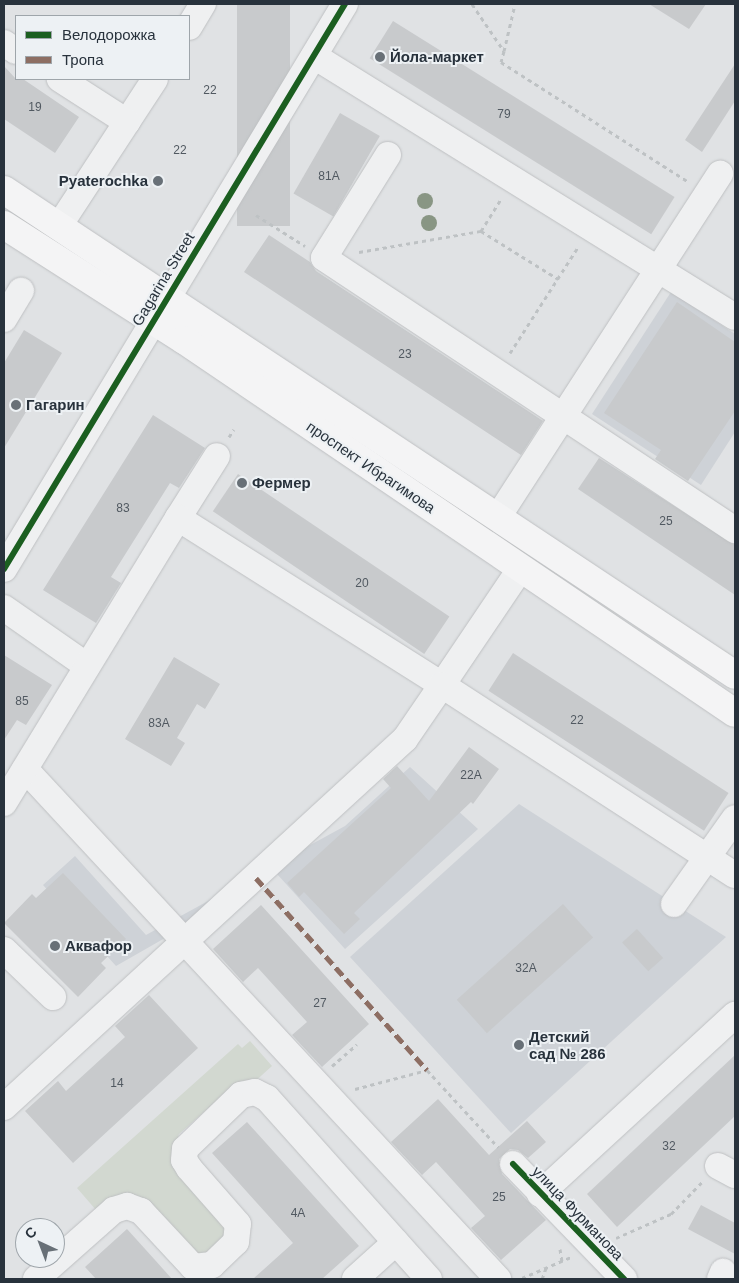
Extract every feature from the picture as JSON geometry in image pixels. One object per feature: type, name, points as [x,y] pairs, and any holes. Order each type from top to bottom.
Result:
[{"type":"main road","name":"проспект Ибрагимова","points":[[4,190],[735,675]]},
{"type":"main road","name":"проспект Ибрагимова","points":[[4,225],[152,321],[735,713]]},
{"type":"street","points":[[190,24],[203,4]]},
{"type":"street","name":"Gagarina Street","points":[[4,568],[166,296],[314,56],[335,7]]},
{"type":"street","points":[[4,42],[15,50]]},
{"type":"street","points":[[314,56],[512,182],[656,267],[735,317]]},
{"type":"street","points":[[62,80],[127,122]]},
{"type":"street","points":[[59,226],[154,80]]},
{"type":"street","points":[[388,155],[324,258],[735,530]]},
{"type":"street","points":[[498,517],[656,267],[713,184]]},
{"type":"street","points":[[4,319],[21,291]]},
{"type":"street","points":[[4,803],[217,456]]},
{"type":"street","points":[[178,518],[442,685],[735,875]]},
{"type":"street","points":[[4,1107],[405,739],[521,568]]},
{"type":"street","points":[[4,608],[87,666]]},
{"type":"street","points":[[25,769],[498,1279]]},
{"type":"street","points":[[674,904],[710,858],[735,818]]},
{"type":"street","points":[[4,950],[53,997]]},
{"type":"street","points":[[540,1194],[735,1015]]},
{"type":"street","points":[[50,1275],[114,1210],[127,1206],[141,1211],[192,1267],[212,1265],[236,1242],[238,1224],[189,1168],[184,1160],[185,1148],[241,1095],[255,1092],[267,1098],[429,1279]]},
{"type":"street","name":"улица Фурманова","points":[[513,1164],[624,1279]]},
{"type":"street","points":[[355,1279],[396,1242]]},
{"type":"path","points":[[472,4],[504,52]]},
{"type":"path","points":[[515,4],[501,62],[713,184]]},
{"type":"path","points":[[481,231],[512,182]]},
{"type":"path","points":[[256,216],[324,258],[481,231],[558,279]]},
{"type":"path","points":[[497,373],[590,228]]},
{"type":"path","points":[[322,1089],[357,1044]]},
{"type":"path","points":[[322,1089],[427,1070],[513,1164]]},
{"type":"path","points":[[518,1279],[671,1214],[727,1171]]},
{"type":"path","points":[[542,1279],[546,1267]]},
{"type":"shaded area","points":[[671,292],[735,334],[735,432],[701,485],[592,414]]},
{"type":"shaded area","points":[[410,767],[478,829],[345,949],[277,874],[116,966],[43,885],[75,856],[146,935],[345,826]]},
{"type":"shaded area","name":"Детский сад № 286","points":[[519,804],[726,937],[511,1133],[350,957]]},
{"type":"shaded area","points":[[250,1041],[272,1066],[252,1084],[229,1090],[179,1134],[176,1143],[229,1227],[206,1261],[144,1202],[96,1210],[77,1188],[238,1044],[242,1048]]},
{"type":"building","points":[[237,4],[290,4],[290,226],[237,226]]},
{"type":"building","points":[[649,4],[706,4],[689,29]]},
{"type":"building","points":[[393,21],[675,197],[651,234],[370,58]]},
{"type":"building","points":[[735,64],[735,101],[702,152],[685,140]]},
{"type":"building","points":[[4,66],[15,80],[24,80],[79,117],[55,153],[4,119]]},
{"type":"building","points":[[340,113],[380,136],[333,217],[294,194]]},
{"type":"building","points":[[269,235],[310,262],[316,271],[543,421],[521,455],[244,272]]},
{"type":"building","points":[[677,302],[735,342],[735,411],[688,481],[655,459],[661,450],[604,413]]},
{"type":"building","points":[[24,330],[62,353],[4,448],[4,363]]},
{"type":"building","points":[[153,415],[205,448],[179,488],[170,483],[111,577],[121,583],[96,623],[43,590]]},
{"type":"building","points":[[599,458],[735,545],[735,595],[578,489]]},
{"type":"building","points":[[238,474],[449,617],[424,654],[213,511]]},
{"type":"building","points":[[513,653],[729,793],[704,831],[488,691]]},
{"type":"building","points":[[4,655],[52,685],[26,725],[17,720],[4,740]]},
{"type":"building","points":[[174,657],[220,684],[205,709],[197,704],[177,738],[185,743],[171,766],[125,739]]},
{"type":"building","points":[[469,747],[499,769],[473,804],[471,802],[354,913],[360,919],[344,934],[304,892],[299,897],[287,883],[391,788],[383,779],[397,766],[429,801]]},
{"type":"building","points":[[63,873],[126,939],[101,963],[106,968],[78,997],[4,923],[32,894],[36,898]]},
{"type":"building","points":[[563,904],[593,937],[487,1033],[457,1000]]},
{"type":"building","points":[[261,905],[369,1024],[322,1067],[292,1035],[307,1022],[258,968],[243,982],[213,949]]},
{"type":"building","points":[[637,929],[663,958],[648,971],[622,942]]},
{"type":"building","points":[[149,995],[198,1048],[73,1163],[25,1111],[58,1081],[66,1091],[125,1037],[115,1026]]},
{"type":"building","points":[[735,1055],[735,1116],[617,1227],[587,1194]]},
{"type":"building","points":[[438,1099],[489,1155],[527,1121],[546,1142],[528,1158],[518,1150],[510,1149],[499,1159],[502,1174],[546,1220],[501,1260],[471,1228],[485,1216],[436,1162],[422,1175],[391,1142]]},
{"type":"building","points":[[247,1122],[359,1246],[322,1279],[253,1279],[293,1243],[212,1153]]},
{"type":"building","points":[[701,1205],[735,1223],[735,1254],[688,1229]]},
{"type":"building","points":[[127,1229],[172,1279],[96,1279],[85,1267]]},
{"type":"marked path","points":[[256,878],[427,1070]]},
{"type":"cycle path","points":[[4,569],[345,4]]},
{"type":"cycle path","points":[[513,1164],[624,1279]]},
{"type":"place","name":"Йола-маркет","points":[[380,57]]},
{"type":"place","name":"Pyaterochka","points":[[158,181]]},
{"type":"place","name":"Гагарин","points":[[16,405]]},
{"type":"place","name":"Фермер","points":[[242,483]]},
{"type":"place","name":"Аквафор","points":[[55,946]]},
{"type":"place","name":"Детский сад № 286","points":[[519,1045]]}]
